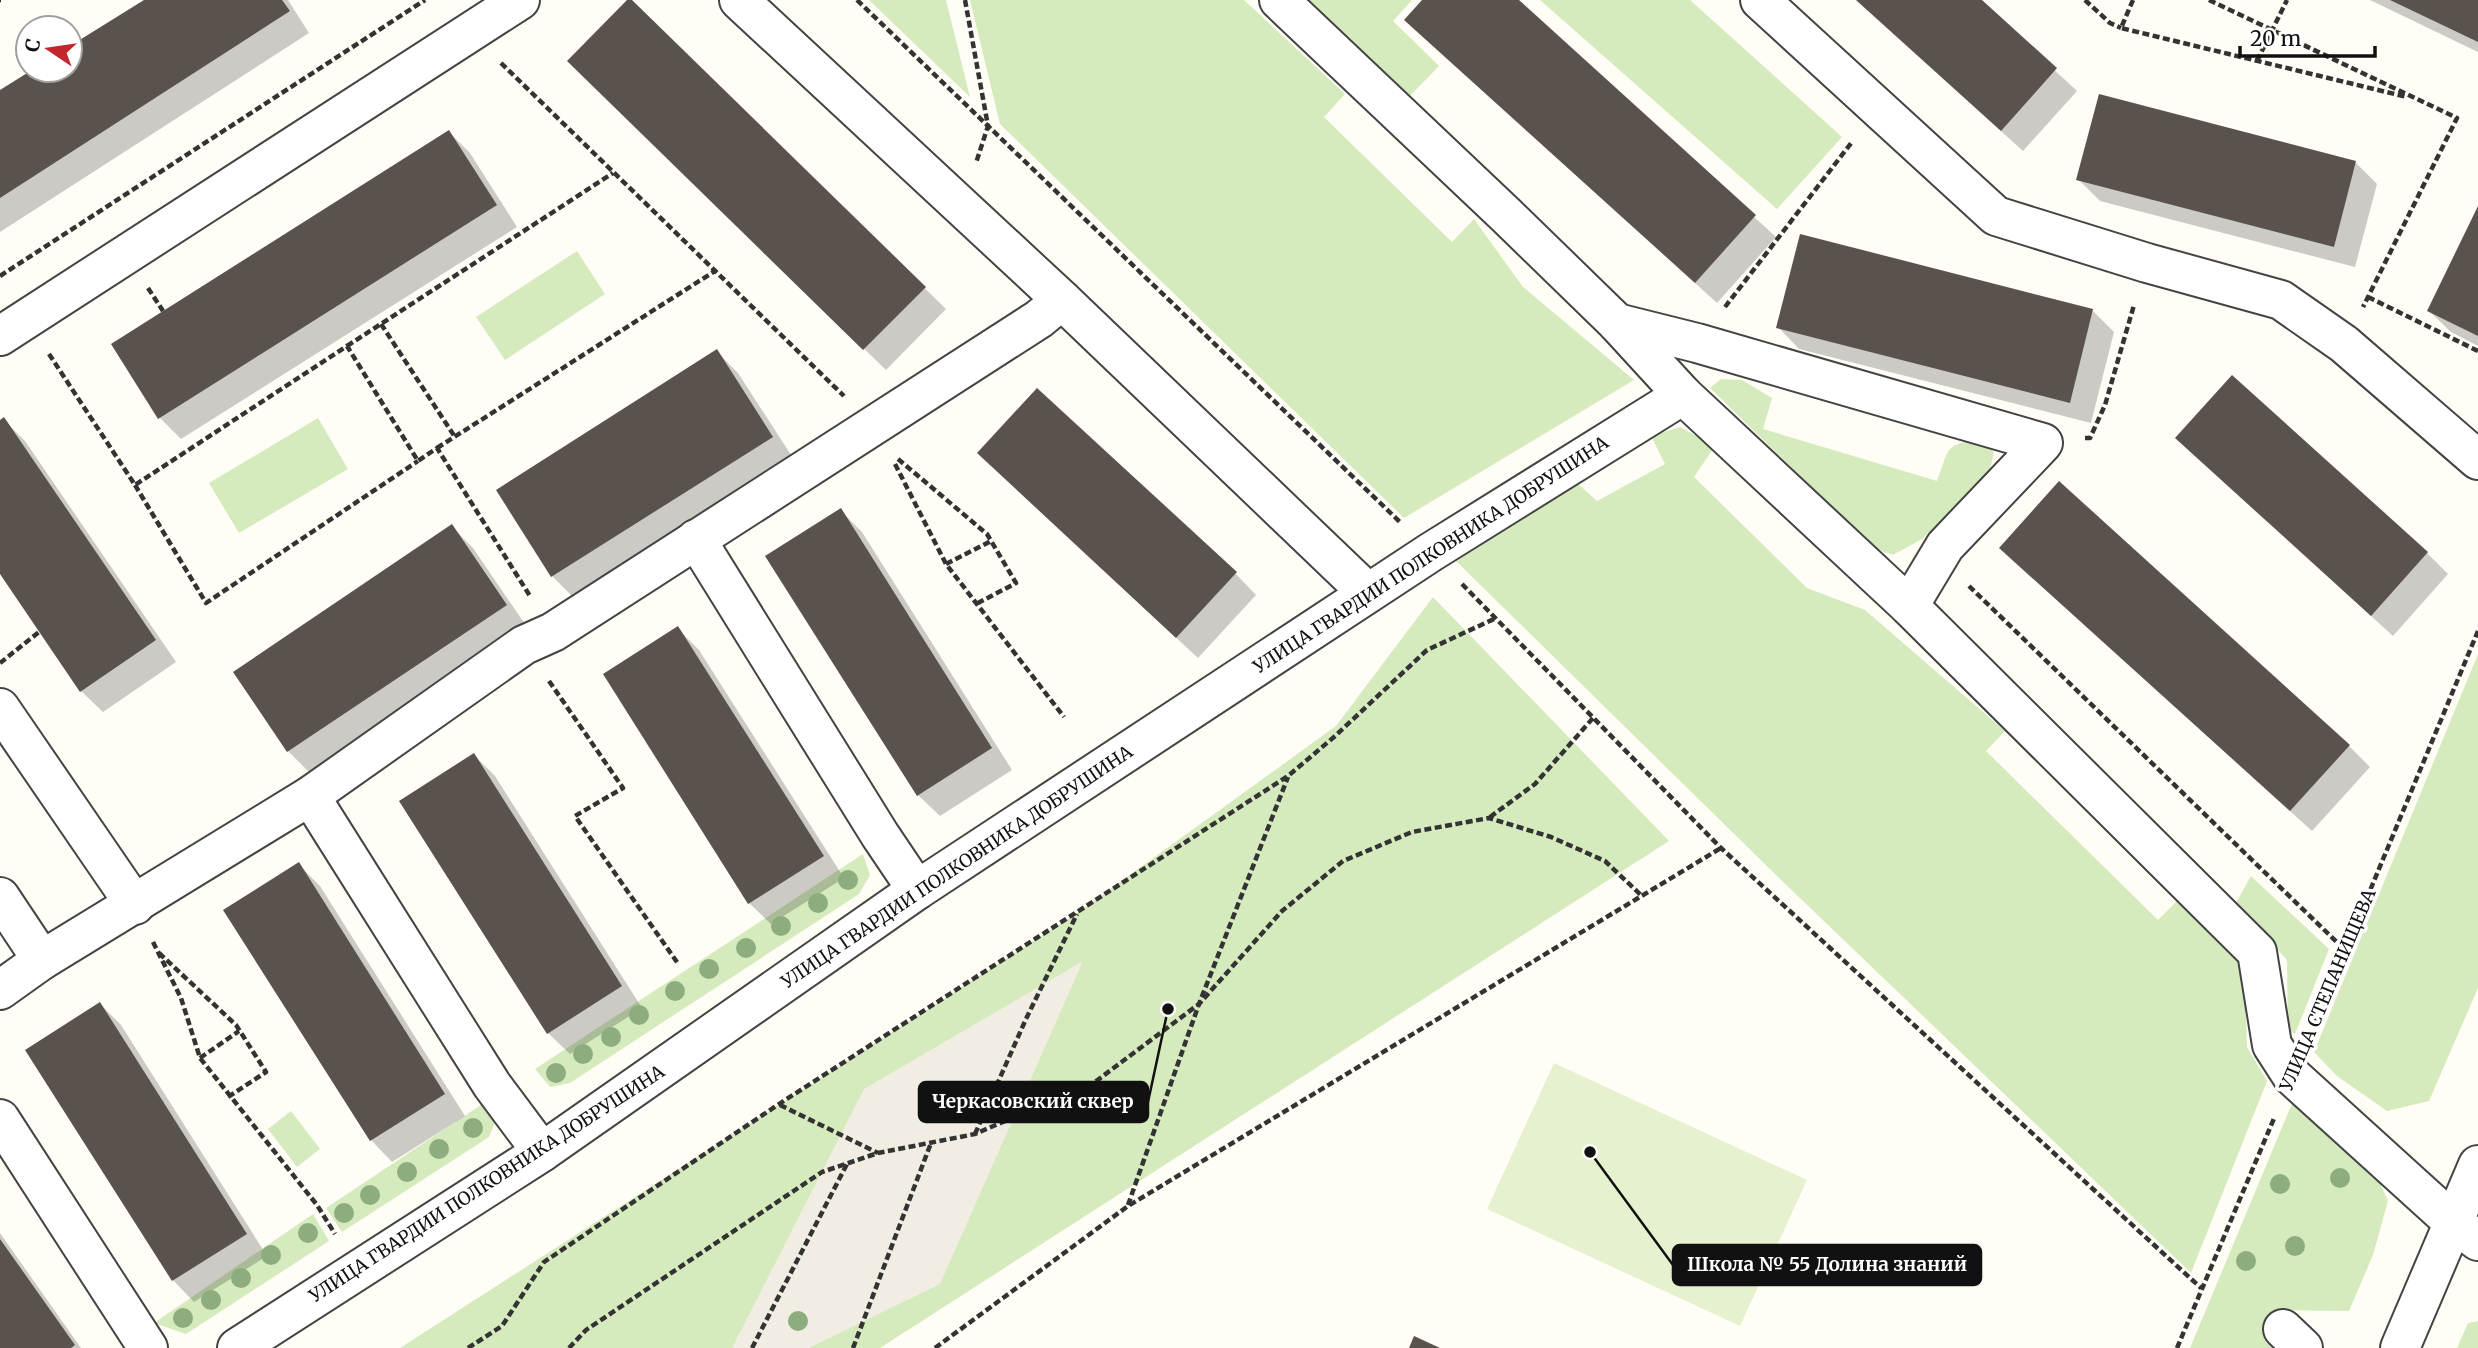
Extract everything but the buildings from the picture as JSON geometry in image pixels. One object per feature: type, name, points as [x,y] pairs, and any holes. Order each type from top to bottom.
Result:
[{"type":"street","points":[[0,336],[520,0]]},
{"type":"street","points":[[739,0],[1062,300],[1368,593]]},
{"type":"street","points":[[1279,0],[1617,323],[1683,395],[1909,607],[2257,952],[2272,1045],[2292,1076],[2466,1232]]},
{"type":"street","points":[[1760,0],[1996,216],[2147,263],[2281,300],[2344,344],[2478,460]]},
{"type":"street","points":[[0,990],[42,960],[310,796],[538,639],[696,539],[881,438],[1062,300]]},
{"type":"street","points":[[1617,323],[1697,343],[2043,443],[1945,545],[1909,607]]},
{"type":"street","name":"УЛИЦА ГВАРДИИ ПОЛКОВНИКА ДОБРУШИНА","points":[[237,1348],[542,1152],[918,890],[1368,593],[1683,395]]},
{"type":"street","points":[[696,539],[880,835],[918,890]]},
{"type":"street","points":[[0,708],[135,905]]},
{"type":"street","points":[[310,796],[492,1086],[542,1152]]},
{"type":"street","points":[[0,897],[42,960]]},
{"type":"street","points":[[0,1119],[148,1348]]},
{"type":"street","points":[[2400,1348],[2466,1232],[2478,1165]]},
{"type":"path","points":[[0,276],[425,0]]},
{"type":"path","points":[[857,0],[1431,552],[1721,848],[2201,1288]]},
{"type":"path","points":[[962,207],[988,126],[965,0]]},
{"type":"path","points":[[2085,0],[2110,23],[2121,28],[2417,99]]},
{"type":"path","points":[[2121,28],[2133,0]]},
{"type":"path","points":[[2209,0],[2456,118],[2344,344]]},
{"type":"path","points":[[2257,61],[2287,0]]},
{"type":"path","points":[[469,33],[715,271],[881,438],[987,534],[1016,583],[978,603]]},
{"type":"path","points":[[1753,271],[1878,108]]},
{"type":"path","points":[[135,485],[614,172]]},
{"type":"path","points":[[2043,443],[2090,438],[2105,405],[2147,263]]},
{"type":"path","points":[[45,347],[135,485],[206,603],[418,461],[715,271]]},
{"type":"path","points":[[2368,297],[2478,351]]},
{"type":"path","points":[[381,324],[455,437]]},
{"type":"path","points":[[347,346],[418,461]]},
{"type":"path","points":[[881,438],[946,564],[1064,716]]},
{"type":"path","points":[[438,448],[538,639],[623,788],[575,816],[678,965]]},
{"type":"path","points":[[946,564],[991,541]]},
{"type":"path","points":[[1938,557],[2345,950]]},
{"type":"path","points":[[468,1348],[502,1326],[544,1262],[779,1104],[1288,776],[1427,650],[1494,619]]},
{"type":"path","name":"УЛИЦА СТЕПАНИЩЕВА","points":[[2177,1348],[2478,631]]},
{"type":"path","points":[[0,663],[39,632]]},
{"type":"path","points":[[569,1348],[586,1330],[822,1172],[878,1153],[975,1134],[1095,1082],[1199,1004],[1282,911],[1343,861],[1412,832],[1489,818],[1535,785],[1592,718]]},
{"type":"path","points":[[1128,1206],[1199,1004],[1288,776]]},
{"type":"path","points":[[1489,818],[1551,837],[1605,861],[1642,895]]},
{"type":"path","points":[[936,1348],[1128,1206],[1721,848]]},
{"type":"path","points":[[135,905],[181,998],[200,1058],[228,1097],[317,1205],[358,1271]]},
{"type":"path","points":[[975,1134],[1077,913]]},
{"type":"path","points":[[157,950],[240,1031],[266,1072],[228,1097]]},
{"type":"path","points":[[200,1058],[240,1031]]},
{"type":"path","points":[[779,1104],[878,1153]]},
{"type":"path","points":[[853,1348],[931,1143]]},
{"type":"path","points":[[752,1348],[848,1163]]},
{"type":"green space","points":[[869,0],[946,0],[970,97]]},
{"type":"green space","points":[[970,0],[1244,0],[1345,94],[1324,117],[1452,242],[1474,219],[1523,287],[1634,380],[1404,518],[1000,124]]},
{"type":"green space","points":[[1300,0],[1412,0],[1393,21],[1439,66],[1404,102]]},
{"type":"green space","points":[[1540,0],[1690,0],[1842,137],[1777,209]]},
{"type":"green space","points":[[577,251],[605,294],[505,360],[476,317]]},
{"type":"green space","points":[[1721,379],[1742,380],[1772,398],[1763,429],[1937,481],[1950,449],[1961,443],[1983,439],[1994,453],[1989,473],[1922,539],[1893,555],[1875,549],[1710,388]]},
{"type":"green space","points":[[318,418],[348,469],[239,533],[209,483]]},
{"type":"green space","points":[[1680,427],[1715,446],[1694,477],[1807,588],[1865,610],[2005,731],[1986,751],[2158,920],[2178,900],[2244,965],[2247,1047],[2267,1081],[2191,1273],[1776,875],[1456,561],[1577,483],[1597,501],[1665,464],[1651,436]]},
{"type":"green space","points":[[1433,597],[1669,841],[880,1348],[400,1348],[1077,913],[1336,726]]},
{"type":"green space","points":[[2478,654],[2478,988],[2429,1101],[2387,1111],[2337,1076],[2314,1052]]},
{"type":"green space","points":[[863,854],[870,875],[859,894],[570,1083],[550,1087],[535,1069]]},
{"type":"green space","points":[[2251,876],[2329,949],[2295,1034],[2288,1029],[2287,960],[2236,903]]},
{"type":"green space","points":[[1554,1063],[1807,1180],[1740,1326],[1487,1209]]},
{"type":"green space","points":[[2293,1101],[2373,1167],[2388,1201],[2373,1255],[2349,1311],[2276,1310],[2266,1342],[2273,1348],[2190,1348]]},
{"type":"green space","points":[[484,1103],[496,1120],[489,1137],[342,1232],[326,1208]]},
{"type":"green space","points":[[291,1111],[320,1149],[297,1167],[268,1129]]},
{"type":"green space","points":[[313,1214],[329,1241],[186,1334],[154,1323]]},
{"type":"green space","points":[[2478,1321],[2478,1348],[2457,1348],[2468,1323]]},
{"type":"shaded area","points":[[1083,961],[940,1284],[809,1348],[732,1348],[864,1089]]},
{"type":"place","name":"Черкасовский сквер","points":[[1168,1009]]},
{"type":"place","name":"Школа № 55 Долина знаний","points":[[1590,1152]]}]
